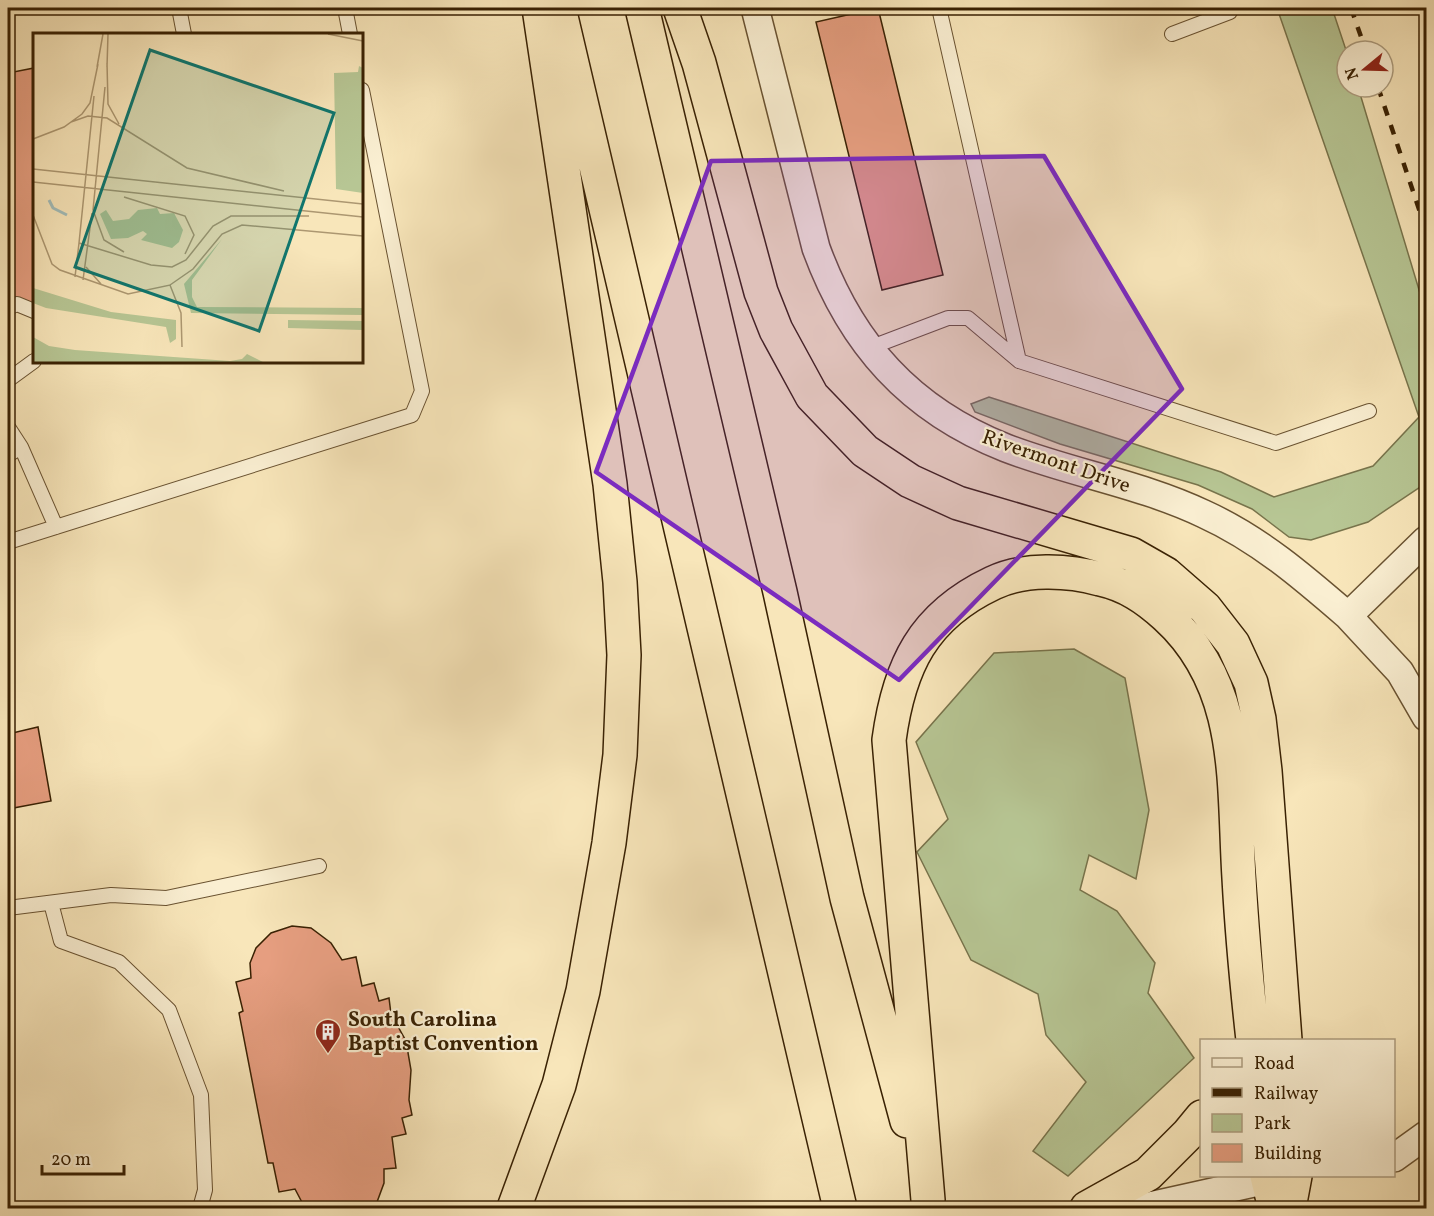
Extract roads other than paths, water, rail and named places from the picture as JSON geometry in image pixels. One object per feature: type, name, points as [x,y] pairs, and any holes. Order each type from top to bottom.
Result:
[{"type":"highway","points":[[514,1209],[559,1085],[583,991],[610,832],[620,755],[624,655],[620,582],[610,484],[539,8]]},
{"type":"highway","points":[[559,8],[840,1209]]},
{"type":"highway","points":[[642,8],[780,592],[847,898],[929,1204]]},
{"type":"highway","points":[[680,8],[699,63],[761,292],[776,330],[812,396],[865,451],[910,481],[958,503],[1131,554],[1166,574],[1205,608],[1233,644],[1251,683],[1265,771],[1285,1039]]},
{"type":"highway","points":[[929,1204],[889,740],[894,704],[906,668],[923,638],[947,612],[970,594],[1000,579],[1038,573],[1079,573],[1119,583],[1146,598],[1180,629],[1204,660],[1222,701],[1231,737],[1243,956],[1253,1039]]},
{"type":"highway","points":[[1235,1039],[1243,956]]},
{"type":"highway","points":[[1088,1209],[1148,1174],[1200,1119]]},
{"type":"street","name":"Rivermont Drive","points":[[755,8],[816,248],[829,284],[846,316],[869,348],[902,385],[938,414],[975,434],[1007,448],[1159,496],[1204,513],[1273,552],[1348,616],[1400,672],[1426,717]]},
{"type":"street","points":[[1348,616],[1426,540]]},
{"type":"street","points":[[1395,1158],[1426,1135]]},
{"type":"street","points":[[1395,1159],[1426,1154]]},
{"type":"street","points":[[1141,1209],[1285,1186]]},
{"type":"lane","points":[[179,8],[184,33]]},
{"type":"lane","points":[[345,8],[350,33]]},
{"type":"lane","points":[[939,8],[1019,361]]},
{"type":"lane","points":[[1172,34],[1230,12]]},
{"type":"lane","points":[[8,543],[412,415],[422,392],[363,95]]},
{"type":"lane","points":[[8,308],[17,304],[33,311]]},
{"type":"lane","points":[[869,348],[957,316],[968,318],[1019,361],[1276,443],[1369,411]]},
{"type":"lane","points":[[8,380],[33,362]]},
{"type":"lane","points":[[8,427],[21,447],[56,527]]},
{"type":"lane","points":[[8,455],[21,447]]},
{"type":"lane","points":[[8,908],[111,895],[166,898],[319,866]]},
{"type":"lane","points":[[51,903],[61,941],[119,962],[169,1011],[201,1095],[205,1190],[200,1209]]},
{"type":"railway","points":[[1351,8],[1362,39]]},
{"type":"railway","points":[[1382,99],[1426,230]]},
{"type":"place","name":"South Carolina Baptist Convention","points":[[328,1055]]}]
